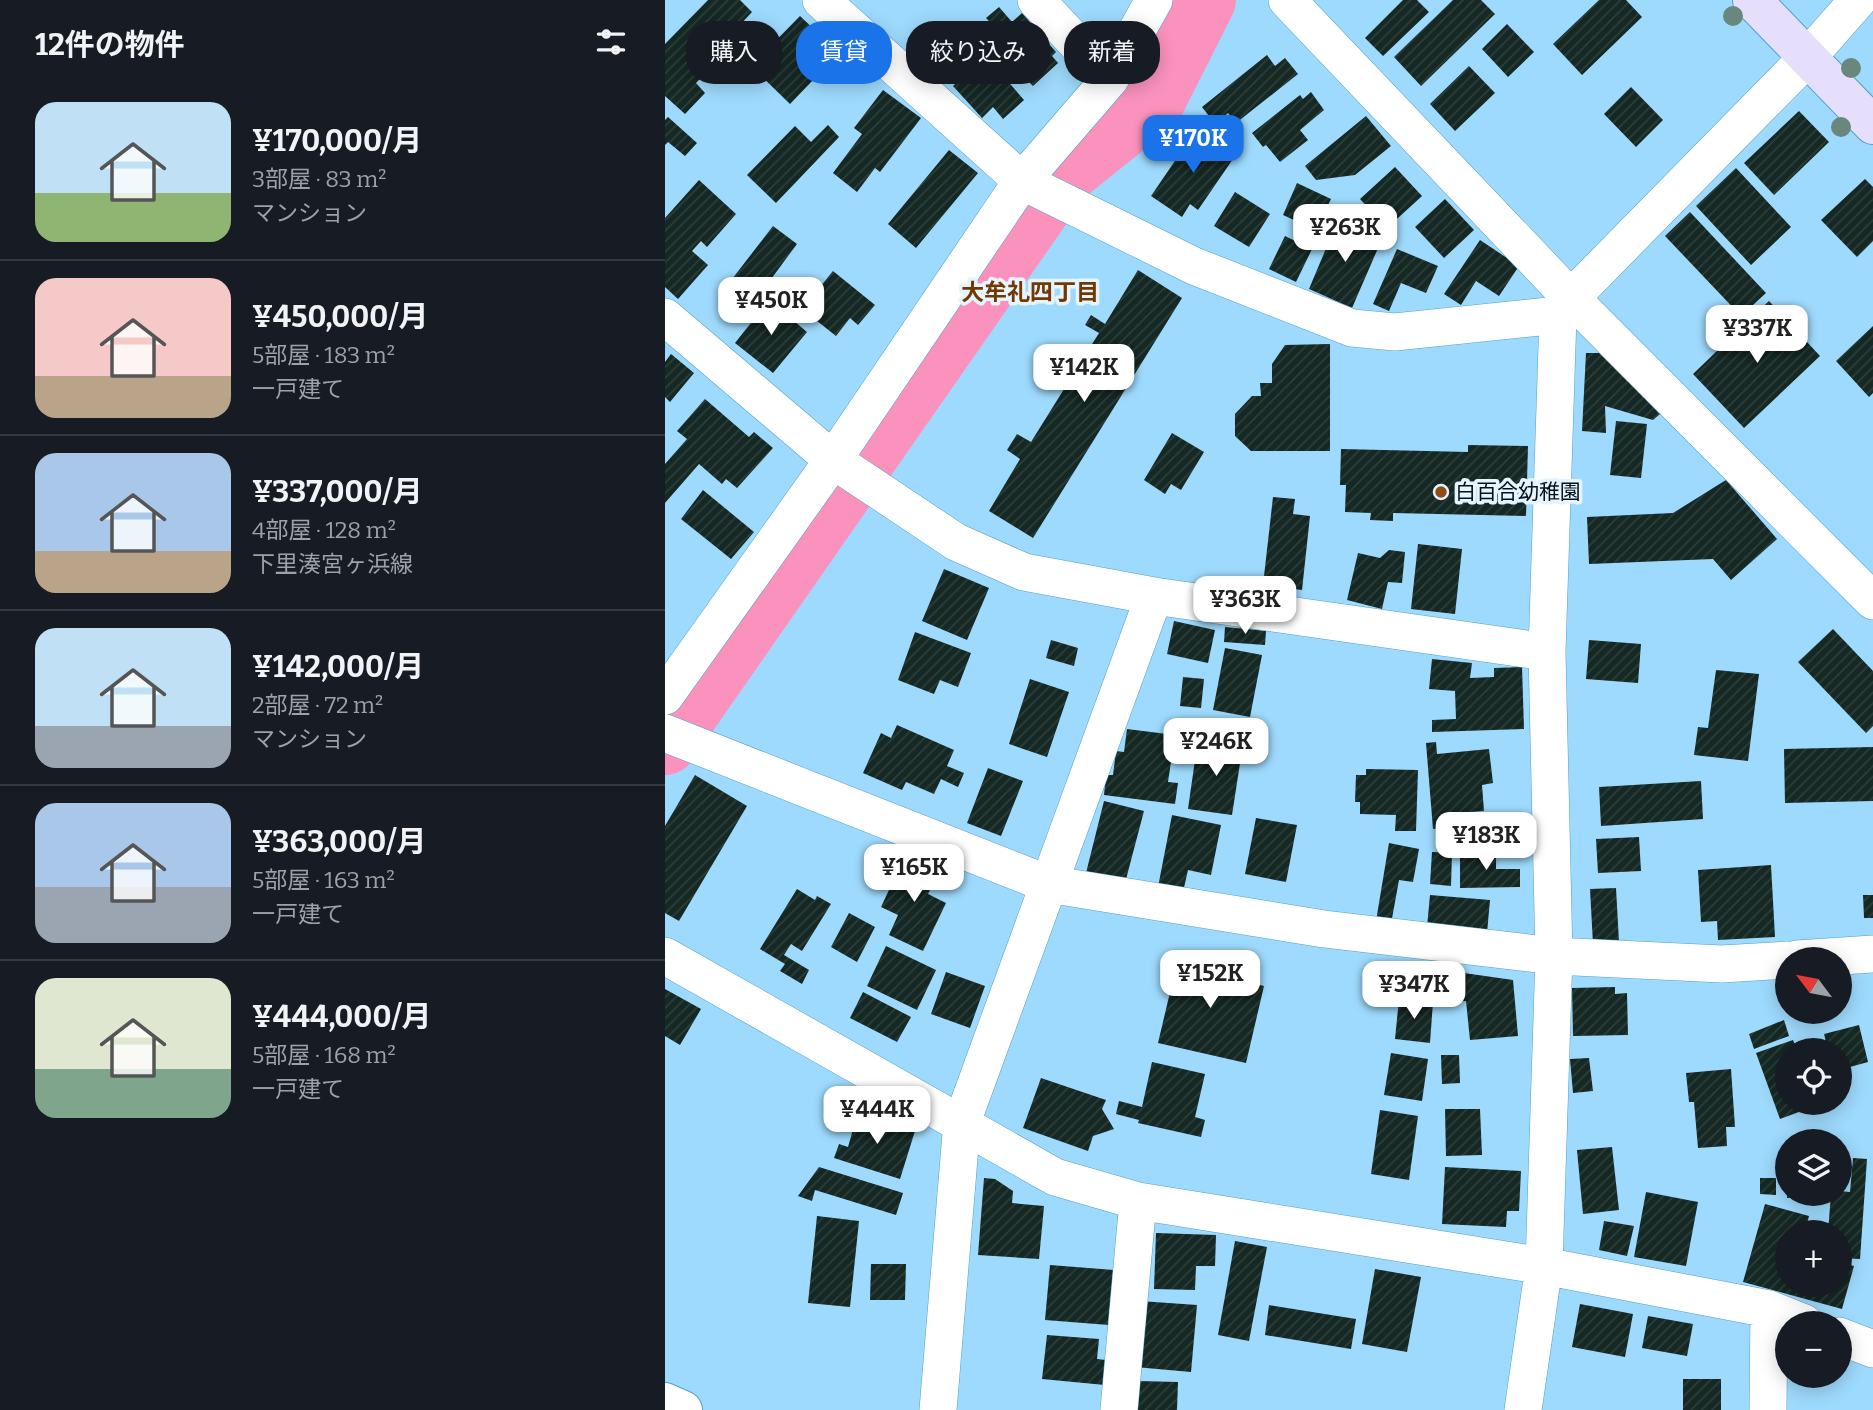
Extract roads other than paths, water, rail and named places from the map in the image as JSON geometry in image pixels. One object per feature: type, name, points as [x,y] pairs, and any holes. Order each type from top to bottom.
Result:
[{"type":"main road","points":[[1752,0],[1873,125]]},
{"type":"street","points":[[821,0],[1040,190],[1194,266],[1289,305],[1352,328],[1395,332],[1565,307],[1807,58],[1858,0]]},
{"type":"street","points":[[1036,0],[1064,30]]},
{"type":"street","points":[[1142,21],[1154,0]]},
{"type":"street","points":[[1287,0],[1565,307],[1873,601]]},
{"type":"street","points":[[665,696],[846,468],[1040,190],[1107,84]]},
{"type":"street","points":[[1523,1410],[1543,1266],[1554,956],[1547,652],[1565,307]]},
{"type":"street","points":[[665,317],[846,468],[956,542],[1024,572],[1154,596],[1547,652]]},
{"type":"street","points":[[938,1410],[962,1122],[1154,596]]},
{"type":"street","points":[[672,735],[1048,884],[1324,929],[1554,956],[1722,964],[1775,961]]},
{"type":"street","points":[[1852,955],[1873,954]]},
{"type":"street","points":[[665,956],[1055,1177],[1138,1201],[1543,1266],[1775,1311]]},
{"type":"street","points":[[1119,1410],[1138,1201]]},
{"type":"street","points":[[1769,1309],[1769,1410]]},
{"type":"street","points":[[1852,1341],[1873,1349]]},
{"type":"street","points":[[665,1402],[683,1410]]},
{"type":"waterway","points":[[665,742],[1061,174],[1152,101],[1203,0]]},
{"type":"place","name":"白百合幼稚園","points":[[1441,492]]},
{"type":"district","name":"大牟礼四丁目","points":[[1030,292]]}]
